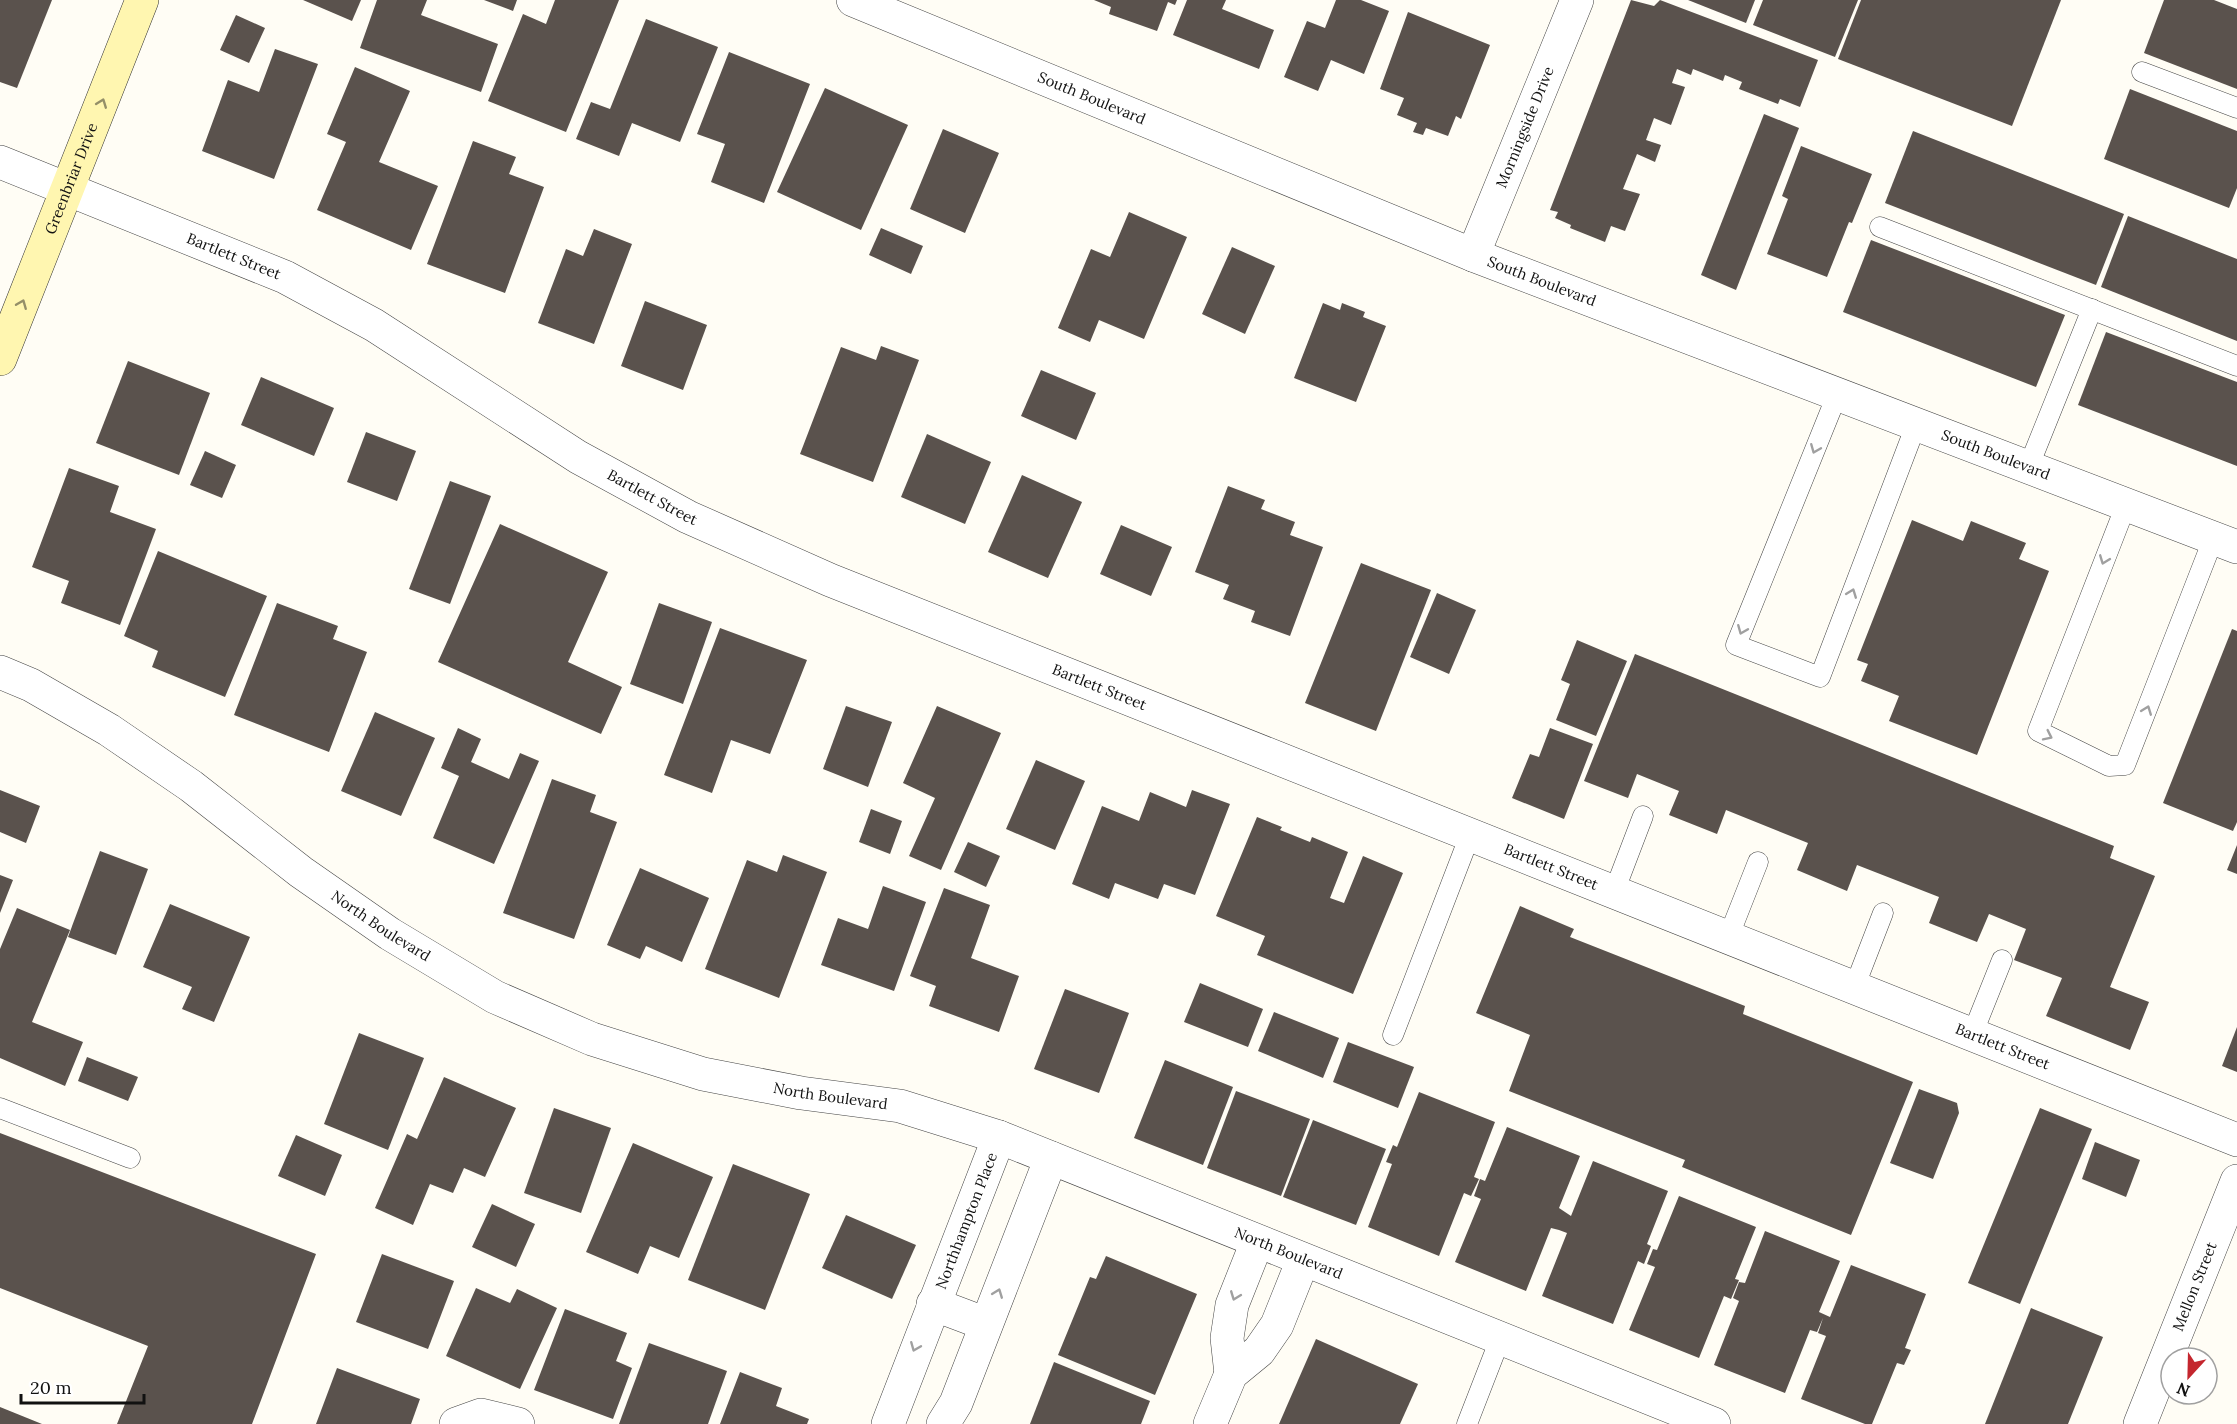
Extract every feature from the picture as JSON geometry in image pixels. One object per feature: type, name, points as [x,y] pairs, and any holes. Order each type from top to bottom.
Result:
[{"type":"main road","name":"Greenbriar Drive","points":[[0,358],[142,0]]},
{"type":"street","name":"South Boulevard","points":[[853,0],[1473,255],[2126,506],[2226,542]]},
{"type":"street","name":"Morningside Drive","points":[[1473,255],[1577,0]]},
{"type":"street","name":"Bartlett Street","points":[[0,162],[285,277],[374,325],[578,457],[688,517],[830,580],[2237,1140]]},
{"type":"street","name":"North Boulevard","points":[[0,672],[30,685],[109,730],[191,786],[301,872],[390,934],[495,997],[592,1039],[703,1074],[801,1093],[900,1106],[999,1137],[1714,1424]]},
{"type":"street","name":"Northhampton Place","points":[[888,1424],[999,1137]]},
{"type":"street","points":[[943,1424],[956,1403],[1051,1158]]},
{"type":"street","name":"Mellon Street","points":[[2140,1424],[2237,1181]]},
{"type":"street","points":[[1231,1374],[1227,1338],[1232,1305],[1257,1242]]},
{"type":"street","points":[[1210,1424],[1231,1374],[1258,1351],[1276,1325],[1303,1260]]},
{"type":"street","name":"Northhampton Place","points":[[933,1304],[986,1324]]},
{"type":"street","points":[[456,1424],[481,1415],[518,1424]]},
{"type":"lane","points":[[2142,72],[2237,108]]},
{"type":"lane","points":[[1880,227],[2237,366]]},
{"type":"lane","points":[[2028,468],[2092,309]]},
{"type":"lane","points":[[1837,395],[1736,645],[1820,677],[1916,425]]},
{"type":"lane","points":[[2126,506],[2038,731],[2109,766],[2125,765],[2226,542]]},
{"type":"lane","points":[[1614,892],[1643,816]]},
{"type":"lane","points":[[1393,1035],[1470,835]]},
{"type":"lane","points":[[1728,938],[1758,862]]},
{"type":"lane","points":[[1854,988],[1883,913]]},
{"type":"lane","points":[[1972,1035],[2002,960]]},
{"type":"lane","points":[[0,1108],[130,1158]]},
{"type":"lane","points":[[1467,1424],[1500,1339]]},
{"type":"building","points":[[0,0],[52,0],[17,88],[0,82]]},
{"type":"building","points":[[303,0],[361,0],[352,21]]},
{"type":"building","points":[[377,0],[427,0],[421,15],[498,44],[481,92],[360,48]]},
{"type":"building","points":[[484,0],[517,0],[513,11]]},
{"type":"building","points":[[555,0],[619,0],[566,132],[488,101],[523,14],[546,24]]},
{"type":"building","points":[[1094,0],[1177,0],[1175,5],[1168,2],[1157,31],[1109,14],[1111,7]]},
{"type":"building","points":[[1187,0],[1226,0],[1222,9],[1274,30],[1259,69],[1173,35]]},
{"type":"building","points":[[1336,0],[1361,0],[1389,11],[1364,74],[1331,60],[1318,91],[1284,77],[1307,21],[1325,28]]},
{"type":"building","points":[[1631,0],[1654,6],[1660,0],[1818,60],[1800,107],[1780,99],[1778,104],[1739,89],[1742,82],[1725,75],[1723,81],[1693,69],[1691,75],[1677,69],[1672,83],[1685,87],[1671,125],[1654,118],[1646,140],[1661,145],[1655,162],[1637,154],[1623,189],[1640,194],[1625,231],[1611,226],[1605,242],[1570,228],[1571,225],[1555,218],[1558,212],[1550,210]]},
{"type":"building","points":[[1688,0],[1755,0],[1746,23]]},
{"type":"building","points":[[1763,0],[1858,0],[1835,57],[1753,25]]},
{"type":"building","points":[[1861,0],[2061,0],[2012,126],[1838,59]]},
{"type":"building","points":[[2164,0],[2214,0],[2237,9],[2237,89],[2144,53]]},
{"type":"building","points":[[1408,12],[1490,45],[1461,119],[1456,116],[1448,136],[1426,128],[1423,135],[1413,132],[1417,123],[1397,115],[1404,98],[1380,89]]},
{"type":"building","points":[[236,15],[265,28],[249,63],[220,50]]},
{"type":"building","points":[[646,19],[718,47],[680,142],[632,123],[619,156],[576,139],[591,102],[610,109]]},
{"type":"building","points":[[275,49],[318,64],[274,179],[202,151],[228,80],[259,92]]},
{"type":"building","points":[[729,52],[810,84],[764,203],[711,182],[725,144],[697,134]]},
{"type":"building","points":[[355,67],[410,91],[379,162],[438,186],[411,250],[317,210],[346,142],[327,134]]},
{"type":"building","points":[[825,88],[908,125],[861,230],[777,192]]},
{"type":"building","points":[[2130,89],[2237,131],[2237,188],[2229,208],[2104,159]]},
{"type":"building","points":[[1764,114],[1799,128],[1736,290],[1701,275]]},
{"type":"building","points":[[943,129],[999,153],[965,233],[910,209]]},
{"type":"building","points":[[1913,131],[2124,214],[2096,285],[1885,203]]},
{"type":"building","points":[[473,141],[516,157],[509,174],[544,187],[505,293],[427,264]]},
{"type":"building","points":[[1801,146],[1872,174],[1852,223],[1849,222],[1827,277],[1767,254],[1788,199],[1782,196]]},
{"type":"building","points":[[1129,212],[1187,237],[1144,339],[1099,320],[1090,342],[1058,328],[1091,249],[1110,257]]},
{"type":"building","points":[[2128,216],[2237,259],[2237,341],[2101,287]]},
{"type":"building","points":[[881,228],[923,246],[911,274],[869,255]]},
{"type":"building","points":[[594,229],[632,244],[594,344],[538,323],[566,249],[583,256]]},
{"type":"building","points":[[1871,240],[2065,315],[2036,387],[1843,312]]},
{"type":"building","points":[[1232,247],[1275,266],[1245,334],[1202,314]]},
{"type":"building","points":[[645,301],[707,325],[683,390],[621,366]]},
{"type":"building","points":[[1323,303],[1340,310],[1342,303],[1365,312],[1363,317],[1386,326],[1356,402],[1294,378]]},
{"type":"building","points":[[2106,332],[2237,382],[2237,466],[2078,405]]},
{"type":"building","points":[[881,346],[919,360],[873,482],[800,454],[841,347],[876,360]]},
{"type":"building","points":[[128,361],[210,393],[179,475],[96,443]]},
{"type":"building","points":[[1041,370],[1096,393],[1076,440],[1021,416]]},
{"type":"building","points":[[261,377],[334,408],[314,456],[241,425]]},
{"type":"building","points":[[366,432],[416,451],[397,501],[347,482]]},
{"type":"building","points":[[927,434],[991,462],[965,524],[901,497]]},
{"type":"building","points":[[205,451],[236,465],[222,498],[190,485]]},
{"type":"building","points":[[69,468],[119,486],[110,512],[156,529],[120,625],[61,603],[69,581],[32,567]]},
{"type":"building","points":[[1022,475],[1082,502],[1048,578],[988,552]]},
{"type":"building","points":[[450,481],[491,496],[450,604],[409,589]]},
{"type":"building","points":[[1228,486],[1265,500],[1261,509],[1295,522],[1290,535],[1323,547],[1290,636],[1251,622],[1255,611],[1223,599],[1229,585],[1195,572]]},
{"type":"building","points":[[1912,520],[1963,541],[1971,521],[2026,543],[2019,559],[2049,571],[1977,755],[1889,721],[1899,696],[1861,681],[1868,664],[1857,660]]},
{"type":"building","points":[[500,524],[608,572],[568,662],[622,687],[601,734],[438,662]]},
{"type":"building","points":[[1121,525],[1172,547],[1151,596],[1100,574]]},
{"type":"building","points":[[158,551],[267,596],[225,697],[152,667],[158,651],[124,636]]},
{"type":"building","points":[[1361,563],[1431,590],[1376,731],[1305,703]]},
{"type":"building","points":[[1437,593],[1476,610],[1449,674],[1410,657]]},
{"type":"building","points":[[277,603],[338,626],[333,639],[367,652],[329,752],[234,715]]},
{"type":"building","points":[[659,603],[712,622],[683,704],[630,684]]},
{"type":"building","points":[[720,628],[807,660],[770,754],[731,740],[712,793],[664,775]]},
{"type":"building","points":[[2232,629],[2237,631],[2237,822],[2233,831],[2163,803]]},
{"type":"building","points":[[1577,640],[1627,661],[1596,736],[1556,720],[1570,684],[1561,680]]},
{"type":"building","points":[[1635,654],[2114,846],[2110,858],[2155,876],[2110,987],[2149,1002],[2130,1050],[2046,1016],[2062,978],[2014,960],[2026,929],[1989,914],[1977,942],[1929,923],[1939,897],[1857,865],[1847,891],[1797,870],[1808,843],[1726,810],[1717,834],[1669,815],[1679,791],[1637,774],[1628,798],[1584,781]]},
{"type":"building","points":[[846,706],[892,722],[868,787],[823,769]]},
{"type":"building","points":[[937,706],[1001,733],[941,870],[909,856],[935,798],[903,783]]},
{"type":"building","points":[[375,712],[435,738],[401,816],[341,791]]},
{"type":"building","points":[[458,728],[481,739],[471,762],[509,779],[520,753],[539,761],[494,864],[433,838],[459,776],[441,768]]},
{"type":"building","points":[[1550,728],[1593,744],[1564,819],[1512,798],[1530,754],[1539,757]]},
{"type":"building","points":[[1036,760],[1085,781],[1055,850],[1006,829]]},
{"type":"building","points":[[552,779],[596,795],[590,812],[617,822],[574,939],[503,913]]},
{"type":"building","points":[[0,790],[40,806],[26,843],[0,832]]},
{"type":"building","points":[[1192,790],[1230,804],[1195,895],[1164,884],[1158,899],[1115,883],[1109,899],[1072,884],[1102,806],[1139,821],[1150,792],[1186,807]]},
{"type":"building","points":[[871,809],[902,821],[890,854],[859,842]]},
{"type":"building","points":[[1257,817],[1282,827],[1280,830],[1310,842],[1312,837],[1348,852],[1330,898],[1344,903],[1363,856],[1403,873],[1353,994],[1257,955],[1265,936],[1216,916]]},
{"type":"building","points":[[968,842],[1000,856],[986,887],[954,872]]},
{"type":"building","points":[[2237,845],[2237,874],[2227,870]]},
{"type":"building","points":[[100,851],[148,869],[116,955],[68,937]]},
{"type":"building","points":[[783,855],[827,872],[779,998],[705,969],[747,860],[777,872]]},
{"type":"building","points":[[640,868],[709,898],[682,962],[646,946],[640,959],[607,945]]},
{"type":"building","points":[[0,875],[13,880],[0,913]]},
{"type":"building","points":[[883,886],[926,902],[894,991],[821,965],[838,918],[868,929]]},
{"type":"building","points":[[944,888],[990,905],[971,958],[1019,976],[999,1032],[929,1006],[936,986],[910,976]]},
{"type":"building","points":[[170,904],[250,937],[214,1022],[182,1009],[192,987],[143,967]]},
{"type":"building","points":[[1520,906],[1574,929],[1570,937],[1745,1006],[1743,1014],[1913,1082],[1851,1235],[1682,1167],[1685,1160],[1509,1091],[1530,1035],[1476,1013]]},
{"type":"building","points":[[17,908],[70,930],[32,1022],[83,1042],[65,1086],[0,1058],[0,949]]},
{"type":"building","points":[[1200,983],[1263,1009],[1248,1047],[1184,1022]]},
{"type":"building","points":[[1065,989],[1129,1013],[1099,1093],[1034,1069]]},
{"type":"building","points":[[1274,1012],[1339,1038],[1323,1078],[1258,1051]]},
{"type":"building","points":[[2237,1027],[2237,1072],[2222,1066]]},
{"type":"building","points":[[359,1033],[424,1058],[388,1150],[324,1124]]},
{"type":"building","points":[[1348,1042],[1414,1067],[1398,1108],[1333,1082]]},
{"type":"building","points":[[87,1057],[138,1077],[128,1101],[78,1081]]},
{"type":"building","points":[[1165,1060],[1233,1087],[1203,1165],[1134,1138]]},
{"type":"building","points":[[444,1077],[516,1108],[485,1177],[464,1168],[453,1193],[430,1184],[413,1225],[375,1208],[407,1134],[417,1139]]},
{"type":"building","points":[[1919,1089],[1957,1103],[1959,1113],[1933,1179],[1890,1163]]},
{"type":"building","points":[[1236,1091],[1310,1119],[1281,1196],[1207,1168]]},
{"type":"building","points":[[1419,1092],[1495,1122],[1474,1177],[1479,1179],[1471,1196],[1464,1193],[1439,1256],[1368,1227],[1392,1164],[1386,1162],[1393,1145],[1397,1147]]},
{"type":"building","points":[[554,1108],[611,1128],[581,1213],[524,1193]]},
{"type":"building","points":[[2040,1108],[2092,1129],[2020,1304],[1968,1283]]},
{"type":"building","points":[[1313,1120],[1386,1149],[1356,1225],[1283,1197]]},
{"type":"building","points":[[1507,1127],[1580,1156],[1559,1208],[1571,1216],[1593,1161],[1668,1191],[1647,1244],[1651,1246],[1644,1264],[1638,1261],[1613,1324],[1542,1296],[1567,1233],[1551,1228],[1526,1291],[1455,1262],[1481,1199],[1474,1196],[1480,1179],[1485,1181]]},
{"type":"building","points":[[0,1133],[316,1254],[252,1424],[117,1424],[148,1346],[0,1288]]},
{"type":"building","points":[[296,1135],[342,1155],[325,1196],[278,1176]]},
{"type":"building","points":[[2095,1142],[2140,1160],[2126,1197],[2082,1179]]},
{"type":"building","points":[[633,1143],[713,1177],[679,1258],[650,1246],[638,1274],[586,1252]]},
{"type":"building","points":[[733,1164],[810,1194],[765,1310],[688,1280]]},
{"type":"building","points":[[1679,1196],[1756,1227],[1735,1279],[1739,1280],[1731,1299],[1724,1296],[1699,1358],[1629,1330],[1655,1267],[1647,1264],[1653,1249],[1657,1250]]},
{"type":"building","points":[[492,1204],[535,1224],[516,1267],[472,1247]]},
{"type":"building","points":[[846,1215],[916,1245],[892,1299],[822,1268]]},
{"type":"building","points":[[1765,1231],[1840,1261],[1819,1312],[1830,1317],[1851,1265],[1926,1294],[1905,1348],[1911,1350],[1904,1365],[1897,1363],[1872,1424],[1865,1424],[1801,1399],[1826,1336],[1818,1333],[1823,1318],[1817,1332],[1810,1330],[1785,1393],[1714,1365],[1739,1301],[1733,1298],[1739,1282],[1745,1283]]},
{"type":"building","points":[[382,1254],[454,1281],[428,1349],[356,1322]]},
{"type":"building","points":[[1106,1256],[1197,1294],[1155,1395],[1058,1355],[1090,1277],[1096,1279]]},
{"type":"building","points":[[476,1288],[510,1303],[517,1289],[557,1308],[520,1389],[446,1356]]},
{"type":"building","points":[[2031,1308],[2103,1337],[2068,1424],[1985,1424]]},
{"type":"building","points":[[565,1309],[627,1333],[616,1361],[632,1368],[613,1419],[534,1390]]},
{"type":"building","points":[[1316,1339],[1418,1384],[1400,1424],[1279,1424]]},
{"type":"building","points":[[649,1343],[727,1371],[708,1424],[619,1424]]},
{"type":"building","points":[[1054,1362],[1150,1401],[1141,1424],[1030,1424]]},
{"type":"building","points":[[337,1368],[420,1399],[411,1424],[316,1424]]},
{"type":"building","points":[[740,1372],[782,1388],[776,1406],[809,1419],[807,1424],[720,1424]]},
{"type":"building","points":[[0,1407],[42,1424],[0,1424]]}]
